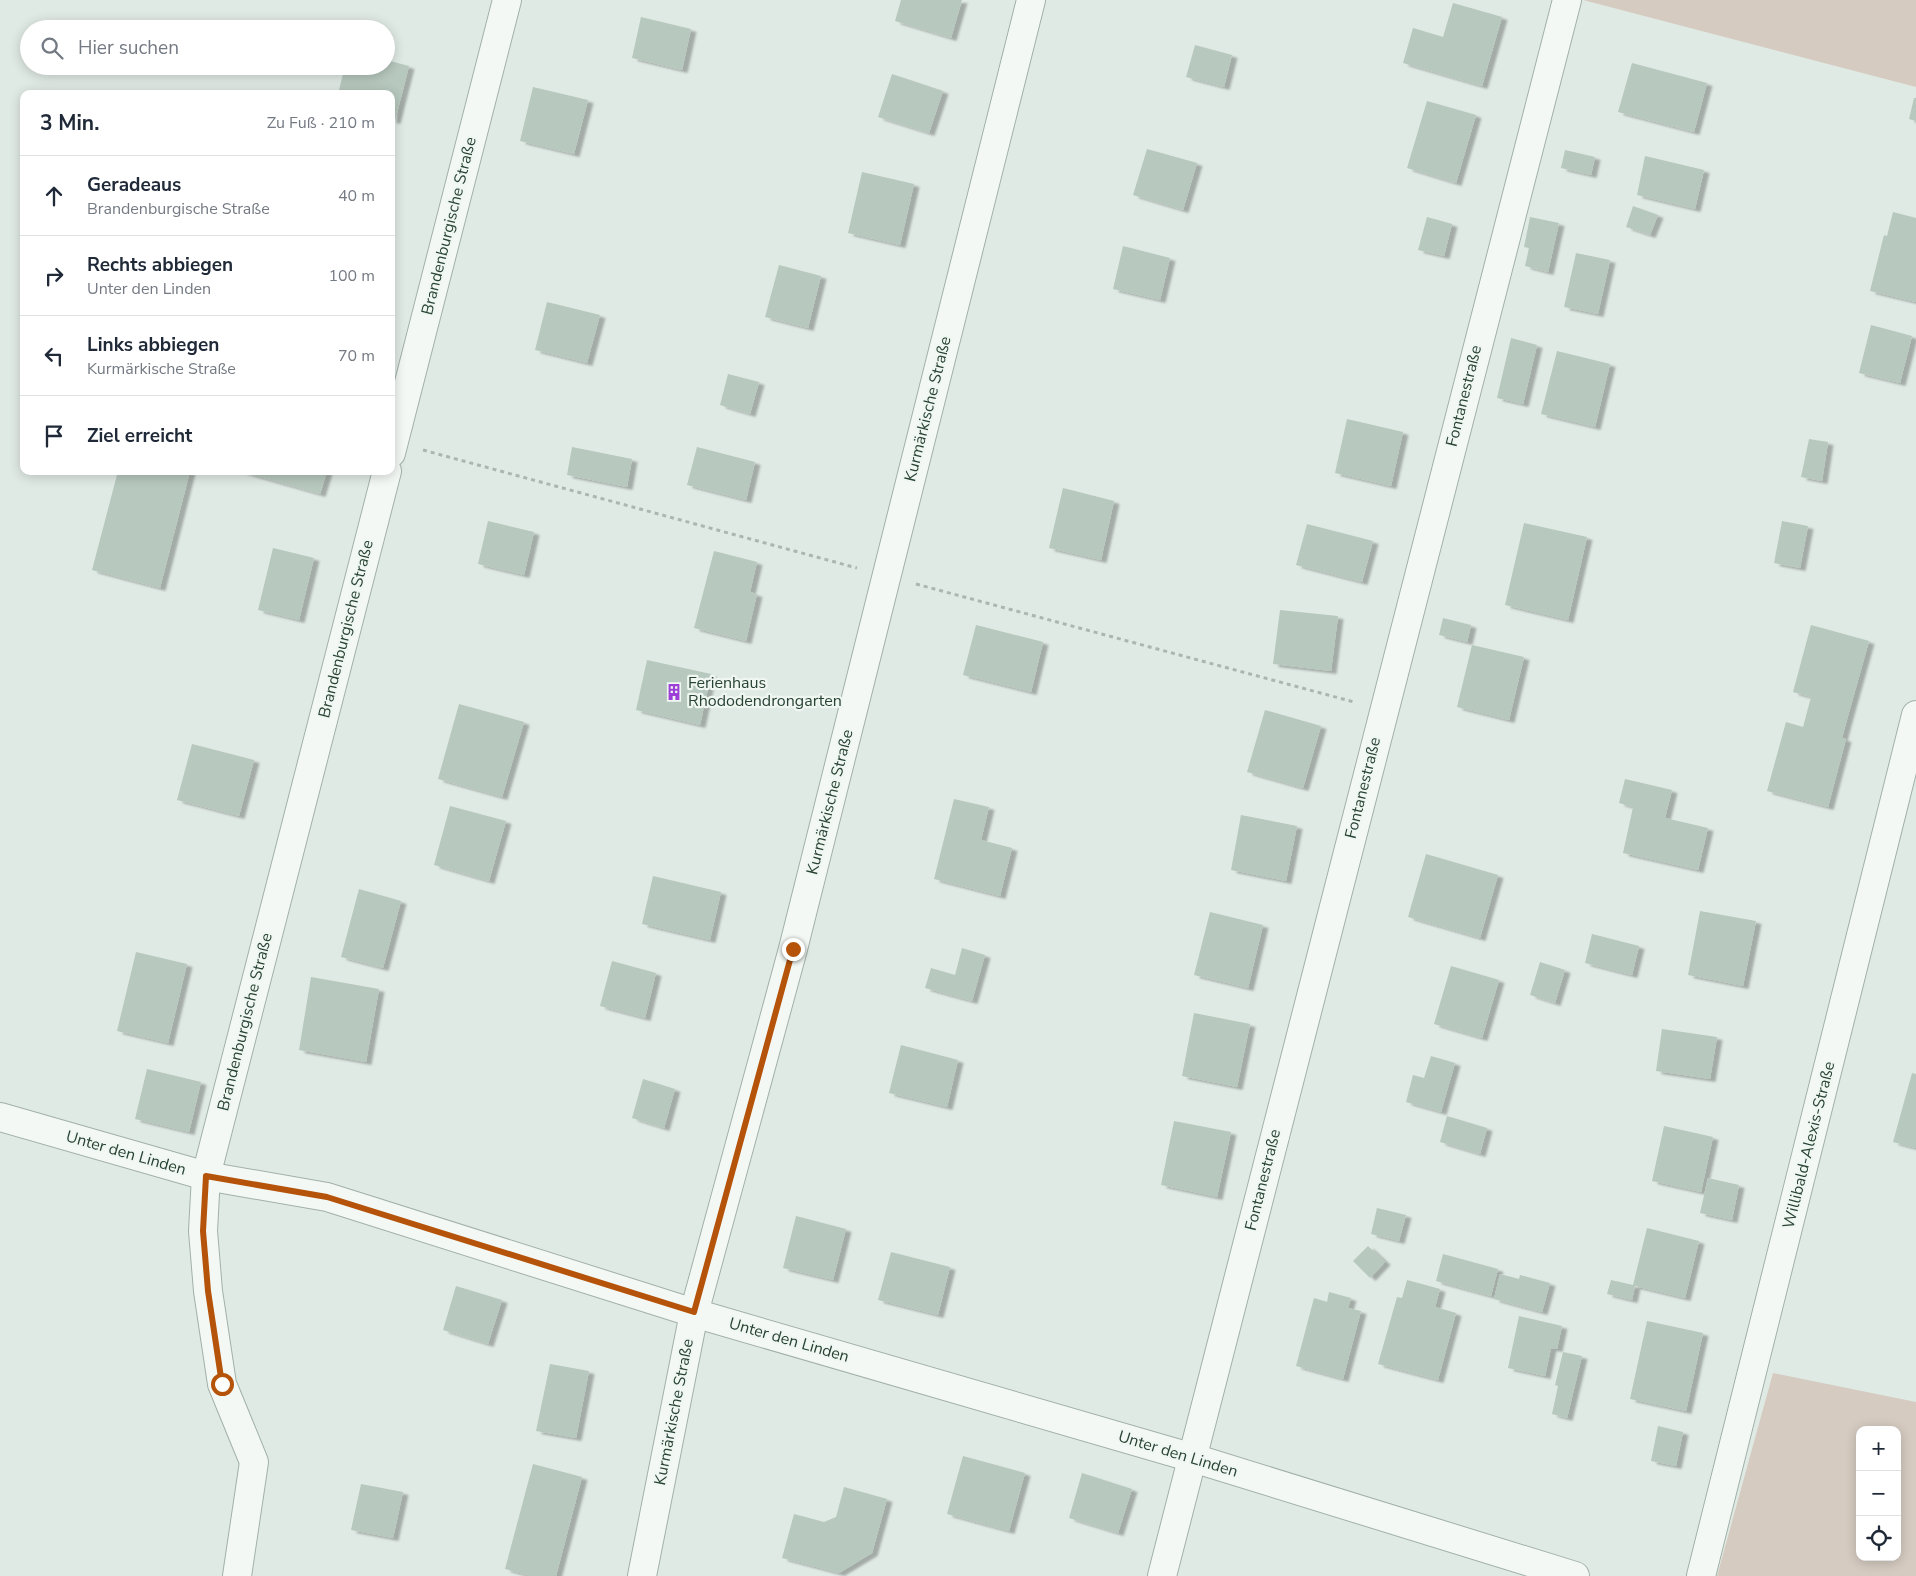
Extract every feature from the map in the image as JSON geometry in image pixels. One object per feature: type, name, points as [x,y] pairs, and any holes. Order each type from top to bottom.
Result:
[{"type":"street","name":"Brandenburgische Straße","points":[[395,438],[508,0]]},
{"type":"street","name":"Kurmärkische Straße","points":[[642,1576],[694,1312],[793,949],[1031,0]]},
{"type":"street","name":"Fontanestraße","points":[[1162,1576],[1566,0]]},
{"type":"street","name":"Brandenburgische Straße","points":[[237,1576],[254,1462],[222,1384],[208,1291],[204,1248],[206,1176],[385,475]]},
{"type":"street","name":"Willibald-Alexis-Straße","points":[[1701,1576],[1916,715]]},
{"type":"street","name":"Unter den Linden","points":[[0,1117],[206,1176],[327,1197],[694,1312],[1193,1458],[1575,1576]]},
{"type":"shaded area","points":[[1583,0],[1916,0],[1916,87]]},
{"type":"shaded area","points":[[1773,1373],[1916,1402],[1916,1576],[1717,1576]]},
{"type":"building","points":[[901,0],[962,0],[951,38],[895,21]]},
{"type":"building","points":[[1453,3],[1502,17],[1482,86],[1403,63],[1413,28],[1443,37]]},
{"type":"building","points":[[641,17],[691,29],[682,70],[632,58]]},
{"type":"building","points":[[1195,45],[1232,55],[1224,87],[1186,77]]},
{"type":"building","points":[[395,62],[409,66],[395,121],[395,90],[339,90],[343,75],[395,75]]},
{"type":"building","points":[[1632,63],[1707,83],[1694,132],[1618,112]]},
{"type":"building","points":[[892,74],[943,91],[929,133],[878,117]]},
{"type":"building","points":[[533,87],[588,100],[574,154],[520,141]]},
{"type":"building","points":[[1914,98],[1916,98],[1916,121],[1909,119]]},
{"type":"building","points":[[1427,101],[1476,115],[1456,183],[1407,168]]},
{"type":"building","points":[[1147,149],[1197,163],[1183,210],[1133,195]]},
{"type":"building","points":[[1565,150],[1595,157],[1591,175],[1561,168]]},
{"type":"building","points":[[1645,156],[1704,170],[1695,209],[1637,195]]},
{"type":"building","points":[[862,172],[914,184],[900,245],[848,233]]},
{"type":"building","points":[[1633,206],[1658,215],[1650,235],[1626,227]]},
{"type":"building","points":[[1893,212],[1916,218],[1916,302],[1870,291],[1884,235],[1887,236]]},
{"type":"building","points":[[1427,217],[1452,224],[1444,256],[1418,250]]},
{"type":"building","points":[[1530,217],[1559,223],[1548,272],[1525,266],[1529,248],[1524,247]]},
{"type":"building","points":[[1123,246],[1170,258],[1160,300],[1113,289]]},
{"type":"building","points":[[1576,253],[1610,260],[1598,314],[1564,307]]},
{"type":"building","points":[[779,265],[821,276],[808,328],[765,317]]},
{"type":"building","points":[[547,302],[600,315],[587,363],[535,350]]},
{"type":"building","points":[[1871,325],[1912,336],[1900,383],[1859,373]]},
{"type":"building","points":[[1511,338],[1537,345],[1523,404],[1497,398]]},
{"type":"building","points":[[1557,351],[1610,364],[1595,427],[1541,414]]},
{"type":"building","points":[[728,374],[759,382],[750,414],[720,405]]},
{"type":"building","points":[[1347,419],[1403,432],[1391,486],[1335,473]]},
{"type":"building","points":[[1809,439],[1828,442],[1822,481],[1801,477]]},
{"type":"building","points":[[572,447],[632,459],[627,487],[567,475]]},
{"type":"building","points":[[697,447],[755,462],[746,500],[687,485]]},
{"type":"building","points":[[117,475],[189,475],[160,588],[92,570]]},
{"type":"building","points":[[254,475],[326,475],[320,494]]},
{"type":"building","points":[[1063,488],[1114,501],[1101,560],[1049,548]]},
{"type":"building","points":[[488,521],[534,532],[524,575],[478,564]]},
{"type":"building","points":[[1782,521],[1808,526],[1800,568],[1774,563]]},
{"type":"building","points":[[1524,523],[1587,537],[1568,620],[1505,605]]},
{"type":"building","points":[[1307,524],[1373,541],[1362,582],[1296,565]]},
{"type":"building","points":[[273,548],[314,558],[299,620],[258,610]]},
{"type":"building","points":[[714,551],[757,562],[750,592],[757,594],[746,641],[694,628]]},
{"type":"building","points":[[1280,610],[1338,616],[1331,671],[1273,664]]},
{"type":"building","points":[[1443,618],[1471,625],[1467,642],[1439,635]]},
{"type":"building","points":[[976,625],[1043,642],[1031,692],[963,675]]},
{"type":"building","points":[[1811,625],[1869,641],[1842,738],[1846,739],[1828,807],[1767,791],[1786,722],[1803,727],[1811,697],[1793,692]]},
{"type":"building","points":[[1472,645],[1524,657],[1509,720],[1457,707]]},
{"type":"building","name":"Ferienhaus Rhododendrongarten","points":[[647,660],[711,674],[700,725],[636,710]]},
{"type":"building","points":[[459,704],[524,722],[502,797],[438,779]]},
{"type":"building","points":[[1265,710],[1321,726],[1303,788],[1247,772]]},
{"type":"building","points":[[192,744],[254,760],[239,816],[177,800]]},
{"type":"building","points":[[1625,779],[1672,790],[1665,818],[1708,828],[1698,870],[1623,853],[1633,807],[1619,803]]},
{"type":"building","points":[[954,799],[989,807],[981,840],[1012,848],[1000,896],[934,879]]},
{"type":"building","points":[[450,806],[506,821],[489,881],[434,865]]},
{"type":"building","points":[[1241,815],[1297,826],[1286,881],[1231,870]]},
{"type":"building","points":[[1426,854],[1498,875],[1480,938],[1408,917]]},
{"type":"building","points":[[653,876],[721,892],[710,940],[642,924]]},
{"type":"building","points":[[359,889],[401,901],[383,968],[341,957]]},
{"type":"building","points":[[1700,911],[1756,921],[1743,986],[1688,975]]},
{"type":"building","points":[[1210,912],[1263,925],[1248,988],[1194,975]]},
{"type":"building","points":[[1592,934],[1639,946],[1632,975],[1585,963]]},
{"type":"building","points":[[962,948],[985,955],[972,1001],[925,988],[931,968],[955,975]]},
{"type":"building","points":[[136,952],[187,964],[168,1043],[117,1031]]},
{"type":"building","points":[[612,961],[656,973],[645,1018],[600,1006]]},
{"type":"building","points":[[1540,962],[1565,970],[1555,1003],[1530,995]]},
{"type":"building","points":[[1451,966],[1499,980],[1482,1038],[1434,1024]]},
{"type":"building","points":[[311,977],[379,989],[366,1062],[299,1050]]},
{"type":"building","points":[[1194,1013],[1250,1024],[1237,1087],[1182,1076]]},
{"type":"building","points":[[1662,1029],[1717,1037],[1710,1079],[1656,1071]]},
{"type":"building","points":[[901,1045],[958,1060],[947,1107],[889,1093]]},
{"type":"building","points":[[1431,1056],[1455,1063],[1441,1112],[1406,1102],[1413,1075],[1424,1078]]},
{"type":"building","points":[[147,1069],[201,1082],[189,1132],[135,1119]]},
{"type":"building","points":[[1912,1073],[1916,1074],[1916,1148],[1893,1142]]},
{"type":"building","points":[[643,1079],[675,1089],[664,1128],[632,1118]]},
{"type":"building","points":[[1447,1116],[1487,1128],[1480,1154],[1440,1142]]},
{"type":"building","points":[[1174,1121],[1231,1132],[1217,1197],[1161,1185]]},
{"type":"building","points":[[1664,1126],[1713,1137],[1701,1192],[1652,1181]]},
{"type":"building","points":[[1708,1178],[1739,1185],[1732,1220],[1700,1213]]},
{"type":"building","points":[[1377,1208],[1406,1215],[1399,1241],[1371,1234]]},
{"type":"building","points":[[796,1216],[846,1229],[833,1280],[783,1268]]},
{"type":"building","points":[[1647,1228],[1699,1241],[1685,1298],[1635,1286],[1632,1300],[1607,1294],[1611,1280],[1633,1285]]},
{"type":"building","points":[[1368,1246],[1385,1262],[1370,1278],[1353,1261]]},
{"type":"building","points":[[891,1252],[950,1267],[938,1315],[878,1300]]},
{"type":"building","points":[[1443,1254],[1498,1269],[1491,1296],[1436,1281]]},
{"type":"building","points":[[1500,1274],[1519,1279],[1520,1275],[1550,1283],[1542,1312],[1494,1299]]},
{"type":"building","points":[[1407,1280],[1440,1289],[1435,1307],[1456,1313],[1438,1380],[1378,1364],[1397,1297],[1402,1298]]},
{"type":"building","points":[[456,1286],[502,1300],[488,1344],[443,1330]]},
{"type":"building","points":[[1329,1292],[1351,1298],[1348,1308],[1361,1311],[1343,1379],[1296,1366],[1314,1298],[1327,1302]]},
{"type":"building","points":[[1519,1316],[1562,1326],[1557,1349],[1551,1348],[1545,1376],[1508,1368]]},
{"type":"building","points":[[1647,1321],[1703,1333],[1686,1411],[1630,1399]]},
{"type":"building","points":[[1563,1352],[1582,1356],[1567,1418],[1552,1414],[1558,1386],[1555,1385]]},
{"type":"building","points":[[550,1364],[589,1371],[576,1438],[536,1431]]},
{"type":"building","points":[[1658,1426],[1683,1432],[1676,1466],[1651,1461]]},
{"type":"building","points":[[963,1456],[1025,1473],[1009,1531],[947,1514]]},
{"type":"building","points":[[533,1464],[582,1477],[556,1576],[531,1576],[505,1569]]},
{"type":"building","points":[[1082,1473],[1132,1489],[1118,1533],[1069,1518]]},
{"type":"building","points":[[361,1484],[403,1492],[393,1538],[351,1530]]},
{"type":"building","points":[[844,1487],[887,1499],[872,1553],[839,1573],[782,1558],[794,1514],[824,1522],[836,1517]]},
{"type":"place","name":"Ferienhaus Rhododendrongarten","points":[[674,692]]},
{"type":"route","points":[[222,1384],[208,1291],[203,1231],[206,1176],[327,1197],[694,1312],[793,949]]}]
